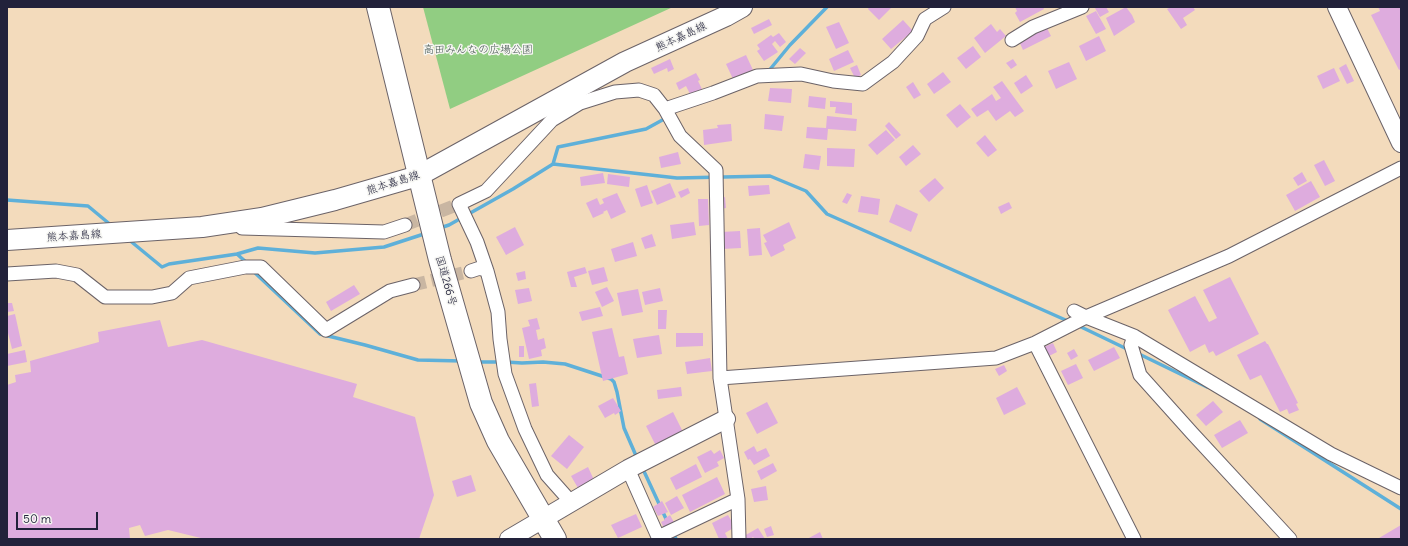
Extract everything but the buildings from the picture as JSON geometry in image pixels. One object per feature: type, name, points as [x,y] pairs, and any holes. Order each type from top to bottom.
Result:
[{"type":"highway","name":"国道266号","points":[[378,7],[418,176],[440,260],[481,403],[498,441],[555,539]]},
{"type":"main road","name":"熊本嘉島線","points":[[7,240],[202,227],[262,218],[335,200],[418,176],[625,62],[726,16],[742,7]]},
{"type":"street","points":[[665,109],[757,76],[801,74],[863,84],[893,62],[917,36],[927,11],[944,7]]},
{"type":"street","points":[[1012,40],[1034,27],[1082,7]]},
{"type":"street","points":[[1336,7],[1399,133]]},
{"type":"street","points":[[572,502],[547,475],[520,416],[505,374],[498,312],[487,271],[477,242],[459,204],[486,191],[552,120],[580,103],[615,92],[639,90],[654,95],[665,109],[680,136],[716,170],[720,378],[738,499],[739,539]]},
{"type":"street","points":[[720,378],[996,358],[1034,343],[1086,317],[1229,256],[1401,168]]},
{"type":"street","points":[[202,227],[384,232],[406,225]]},
{"type":"street","points":[[7,274],[56,271],[77,274],[105,297],[152,297],[172,293],[189,278],[245,267],[261,267],[326,330],[390,291],[413,285]]},
{"type":"street","points":[[471,271],[480,268],[487,271]]},
{"type":"street","points":[[1074,311],[1134,336],[1331,454],[1401,488]]},
{"type":"street","points":[[1134,336],[1131,345],[1140,375],[1290,539]]},
{"type":"street","points":[[1034,343],[1134,539]]},
{"type":"street","points":[[508,539],[628,469],[726,419]]},
{"type":"street","points":[[628,469],[658,538],[738,499]]},
{"type":"green space","name":"高田みんなの広場公園","points":[[423,7],[673,7],[450,109]]},
{"type":"waterway","points":[[767,73],[790,45],[827,7]]},
{"type":"waterway","points":[[553,164],[558,147],[646,129],[666,118]]},
{"type":"waterway","points":[[440,228],[449,225],[513,189],[553,164],[677,178],[770,176],[806,191],[827,214],[1070,322]]},
{"type":"waterway","points":[[7,200],[88,206],[112,226]]},
{"type":"waterway","points":[[237,254],[258,248],[315,253],[384,247],[427,233]]},
{"type":"waterway","points":[[128,239],[162,267],[169,264],[237,254],[247,263]]},
{"type":"waterway","points":[[253,271],[320,334],[418,360],[462,361]]},
{"type":"waterway","points":[[1077,325],[1129,350]]},
{"type":"waterway","points":[[1137,353],[1207,387]]},
{"type":"waterway","points":[[476,362],[500,362]]},
{"type":"waterway","points":[[506,362],[543,362],[565,364],[611,379],[614,382],[617,392],[624,428],[637,458]]},
{"type":"waterway","points":[[1260,419],[1401,509]]},
{"type":"waterway","points":[[642,467],[667,521]]},
{"type":"waterway","points":[[673,532],[676,539]]},
{"type":"tunnel","points":[[405,225],[459,204]]},
{"type":"tunnel","points":[[413,285],[471,271]]}]
